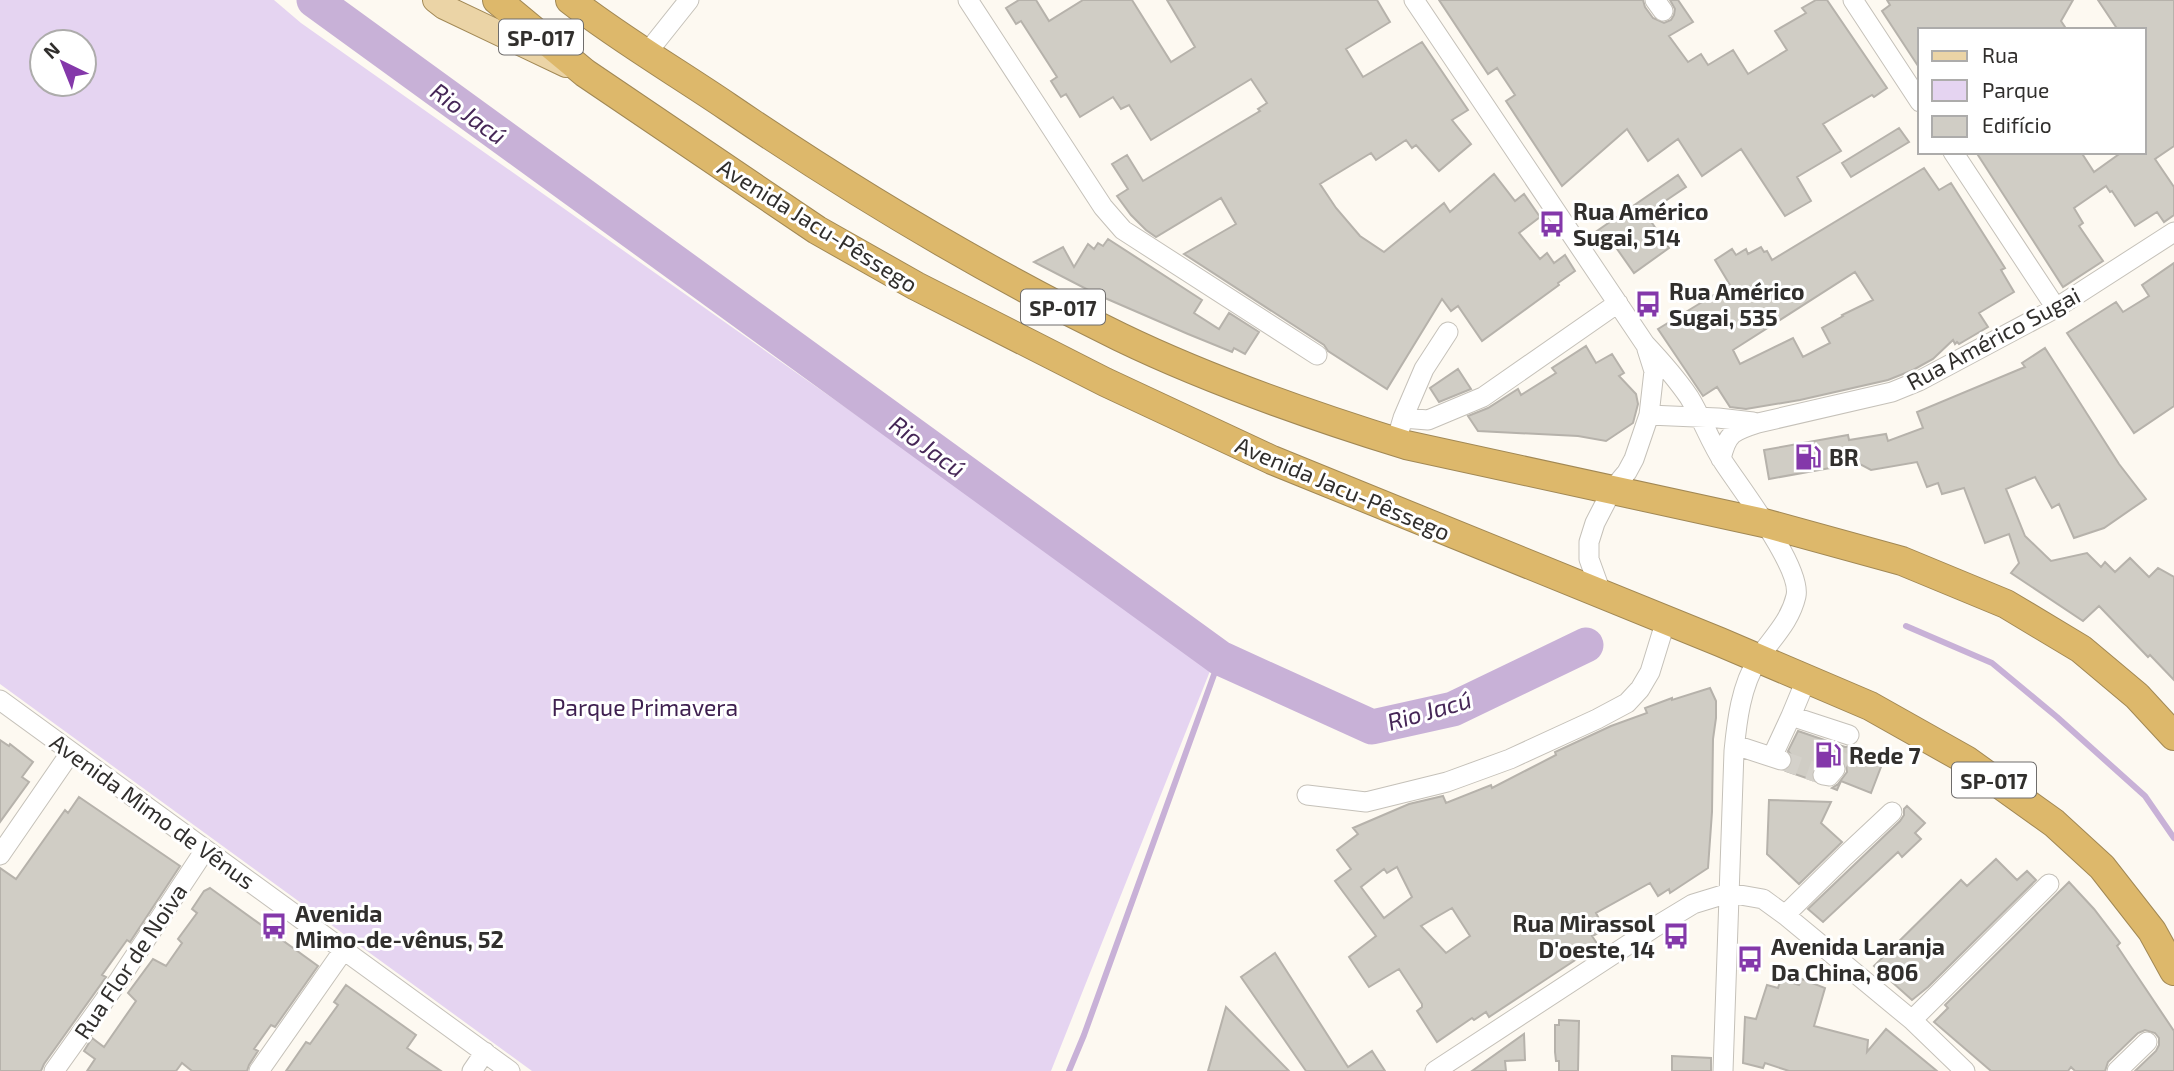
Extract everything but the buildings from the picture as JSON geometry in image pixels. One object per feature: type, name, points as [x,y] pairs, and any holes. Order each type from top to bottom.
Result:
[{"type":"highway","name":"Avenida Jacu-Pêssego","points":[[497,0],[585,74],[817,230],[964,311],[1105,383],[1272,460],[1666,620],[1864,704],[1966,760],[2054,823],[2102,867],[2152,931],[2174,971]]},
{"type":"highway","name":"SP-017","points":[[570,0],[646,54],[820,169],[931,237],[1121,337],[1208,376],[1352,428],[1399,430],[1612,490],[1764,523],[1902,561],[2007,604],[2081,649],[2137,696],[2174,736]]},
{"type":"main road","points":[[435,0],[444,7],[585,74]]},
{"type":"street","points":[[646,54],[689,0]]},
{"type":"street","points":[[1414,0],[1645,344],[1675,377],[1700,417],[1721,459],[1784,553],[1792,571],[1797,593],[1789,617],[1758,660],[1739,710],[1735,745],[1723,1071]]},
{"type":"street","points":[[1853,0],[1918,100]]},
{"type":"street","points":[[971,1],[1103,207],[1123,230],[1317,355]]},
{"type":"street","points":[[1954,154],[2056,308]]},
{"type":"street","name":"Rua Américo Sugai","points":[[1721,459],[1724,444],[1738,429],[1892,392],[1945,368],[2056,308],[2174,232]]},
{"type":"street","points":[[1399,430],[1483,397],[1618,303]]},
{"type":"street","points":[[1399,430],[1424,369],[1448,332]]},
{"type":"street","points":[[1602,595],[1588,559],[1589,542],[1595,523],[1612,490],[1634,459],[1649,415],[1654,371],[1645,344]]},
{"type":"street","name":"Rua Américo Sugai","points":[[1649,415],[1758,423]]},
{"type":"street","points":[[1307,795],[1366,802],[1447,782],[1491,767],[1597,719],[1627,703],[1640,689],[1650,672],[1666,620]]},
{"type":"street","points":[[1735,745],[1776,758],[1806,680]]},
{"type":"street","name":"Avenida Mimo de Vênus","points":[[0,699],[510,1071]]},
{"type":"street","points":[[1791,716],[1848,740],[1864,704]]},
{"type":"street","points":[[0,855],[71,752]]},
{"type":"street","points":[[1786,915],[1892,812]]},
{"type":"street","name":"Rua Flor de Noiva","points":[[54,1071],[119,980],[205,850]]},
{"type":"street","points":[[1912,1020],[2049,884]]},
{"type":"street","points":[[1435,1071],[1655,927],[1693,904],[1729,893],[1763,899],[1786,915],[1912,1020],[1965,1071]]},
{"type":"street","points":[[259,1071],[343,951]]},
{"type":"street","points":[[2117,1071],[2147,1042]]},
{"type":"street","points":[[472,1071],[485,1052]]},
{"type":"green space","name":"Parque Primavera","points":[[0,0],[274,0],[301,23],[1212,666],[1051,1071],[532,1071],[0,684]]},
{"type":"waterway","name":"Rio Jacú","points":[[314,0],[1220,658],[1372,727],[1453,709],[1586,645]]},
{"type":"waterway","points":[[1906,626],[1992,663],[2145,796],[2174,838]]},
{"type":"waterway","points":[[1069,1071],[1220,658]]},
{"type":"tunnel","points":[[1835,769],[1846,744]]},
{"type":"tunnel","points":[[1781,760],[1823,775]]},
{"type":"place","name":"Rua Américo Sugai, 514","points":[[1552,224]]},
{"type":"place","name":"Rua Américo Sugai, 535","points":[[1648,304]]},
{"type":"place","name":"BR","points":[[1808,457]]},
{"type":"place","name":"Rede 7","points":[[1828,755]]},
{"type":"place","name":"Avenida Mimo-de-vênus, 52","points":[[274,926]]},
{"type":"place","name":"Rua Mirassol D'oeste, 14","points":[[1676,936]]},
{"type":"place","name":"Avenida Laranja Da China, 806","points":[[1750,959]]}]
